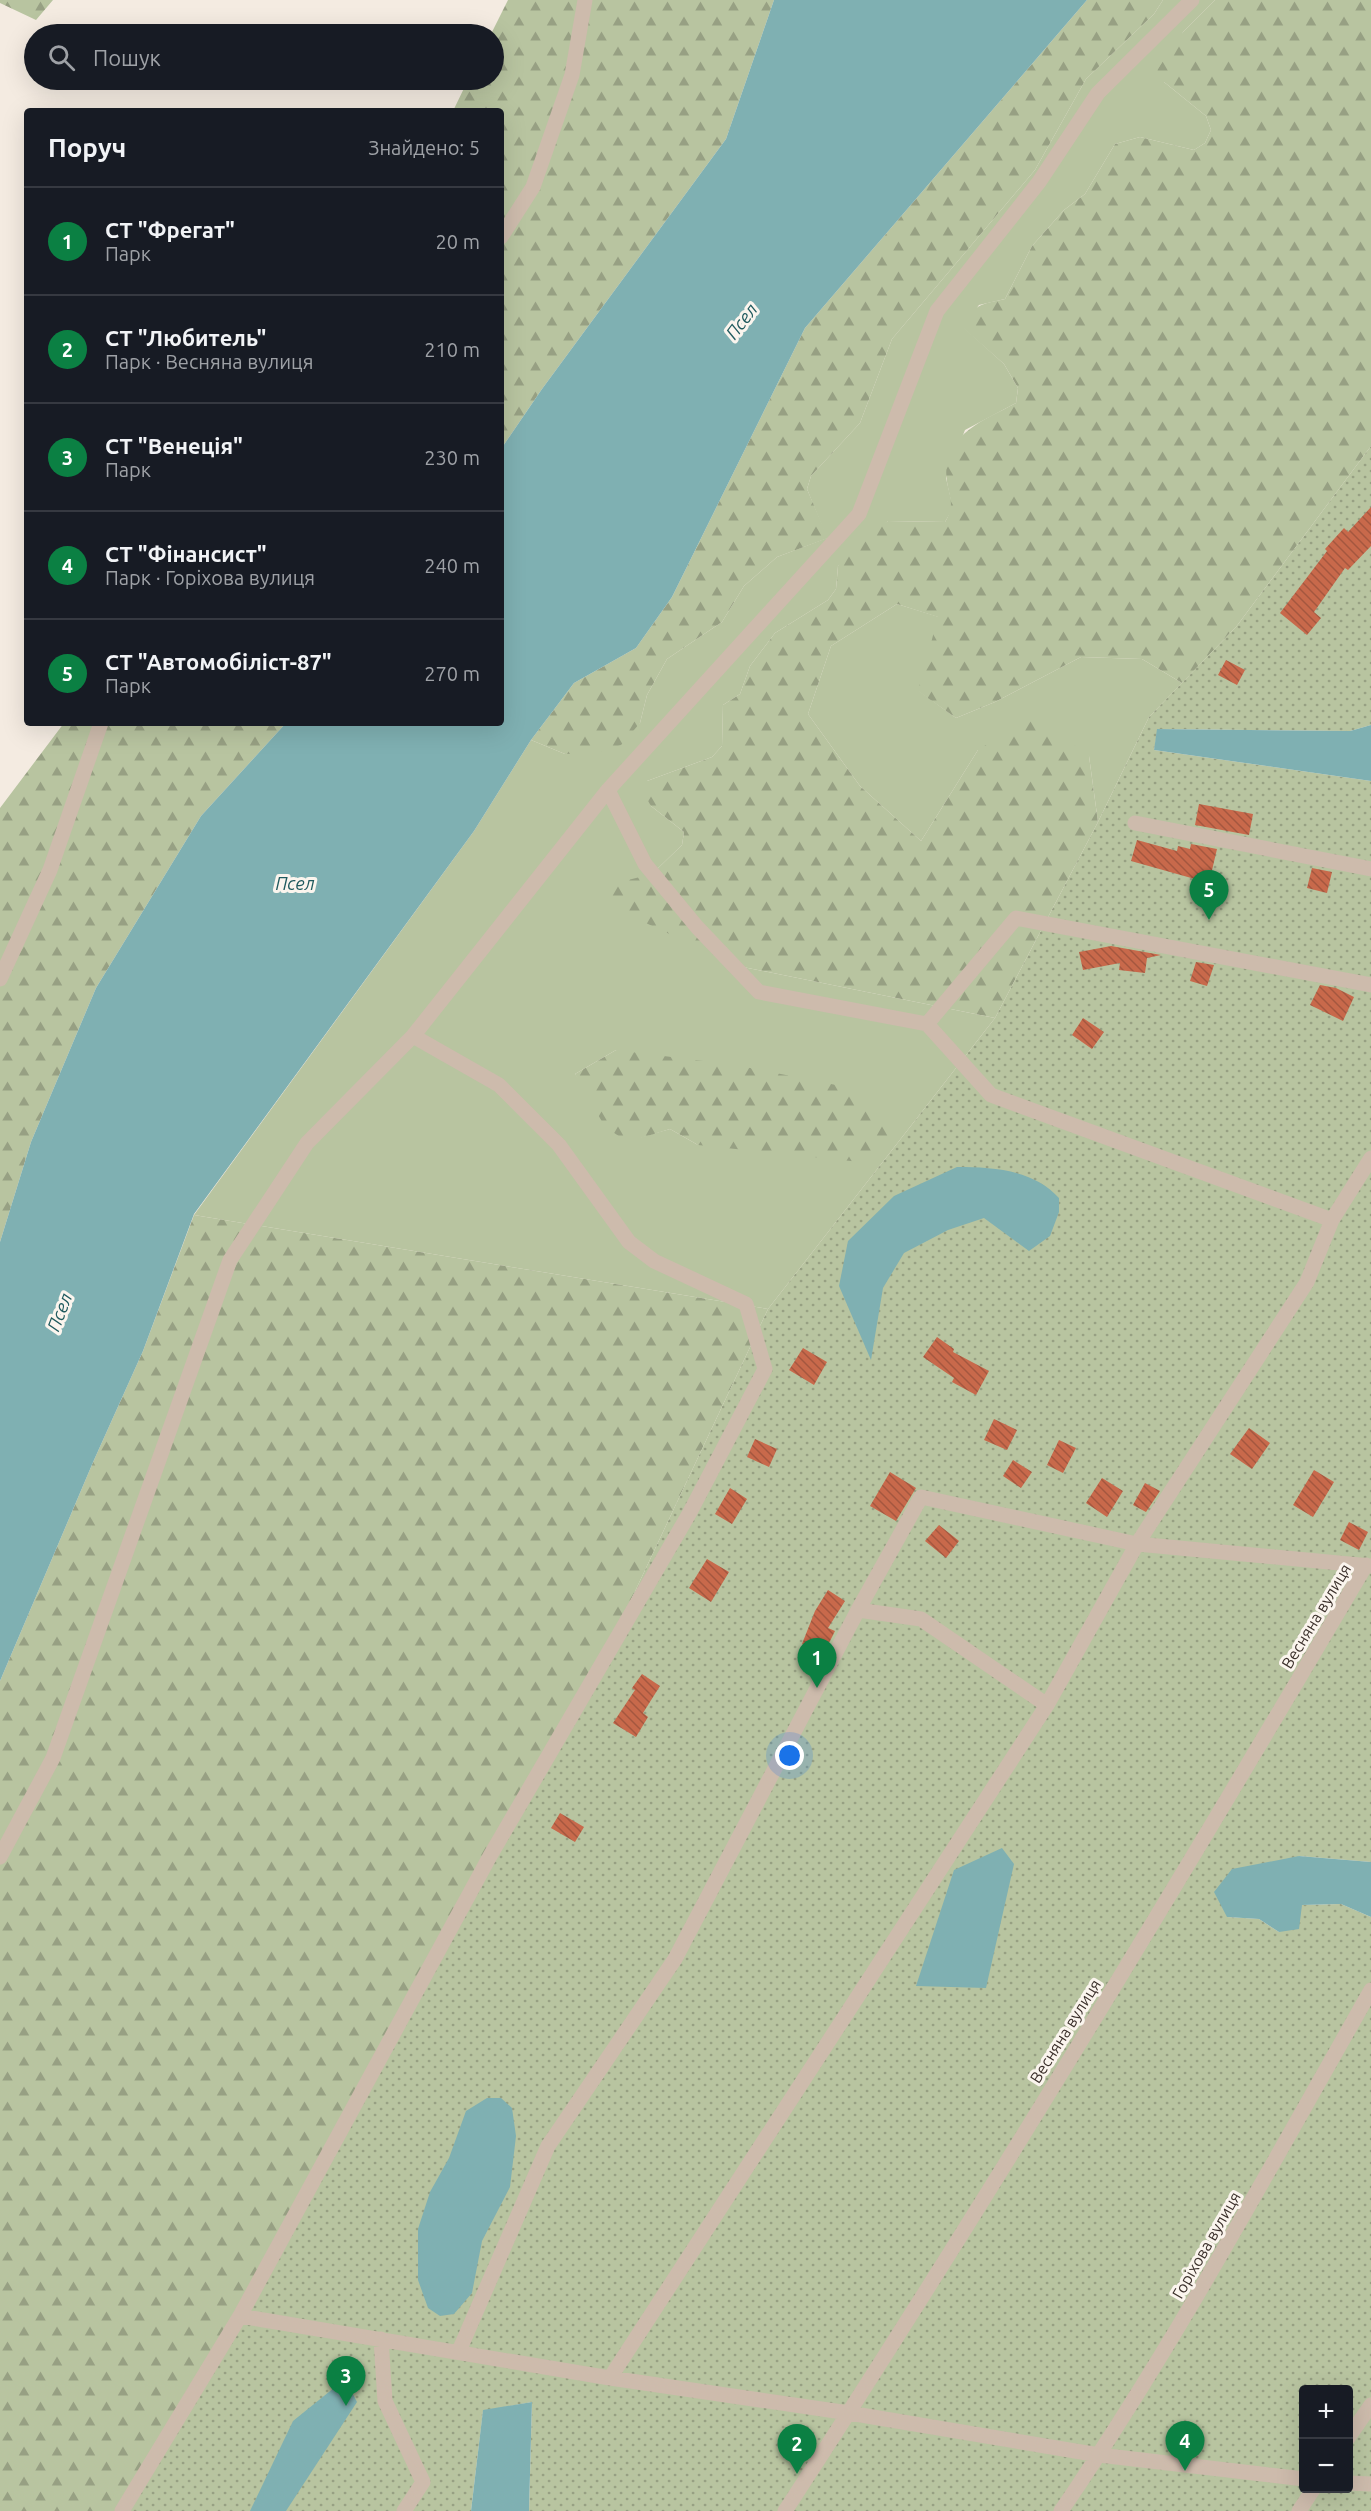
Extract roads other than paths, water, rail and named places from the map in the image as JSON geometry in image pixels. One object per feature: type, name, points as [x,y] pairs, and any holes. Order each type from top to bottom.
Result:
[{"type":"street","points":[[504,232],[532,187],[572,75],[585,0]]},
{"type":"street","points":[[0,1857],[53,1758],[230,1260],[307,1143],[413,1036],[608,790],[859,514],[937,311],[1039,182],[1098,93],[1192,0]]},
{"type":"street","points":[[0,980],[50,870],[100,726]]},
{"type":"street","points":[[608,790],[645,864],[698,927],[759,992],[927,1024],[991,1095],[1332,1220]]},
{"type":"street","points":[[1135,823],[1371,869]]},
{"type":"street","points":[[927,1024],[1016,918],[1371,985]]},
{"type":"street","points":[[122,2511],[240,2316],[490,1856],[689,1514],[765,1369],[746,1304],[654,1261],[629,1242],[559,1145],[499,1085],[413,1036]]},
{"type":"street","points":[[610,2378],[1047,1705],[1137,1544],[1307,1282],[1332,1220],[1370,1160]]},
{"type":"street","points":[[459,2351],[548,2146],[675,1959],[858,1610],[921,1497],[1137,1544],[1369,1566]]},
{"type":"street","name":"Весняна вулиця","points":[[785,2511],[849,2413],[1239,1782],[1369,1566]]},
{"type":"street","points":[[858,1610],[921,1619],[1047,1705]]},
{"type":"street","name":"Горіхова вулиця","points":[[1061,2511],[1099,2455],[1191,2307],[1371,1990]]},
{"type":"street","points":[[240,2316],[610,2378],[849,2413],[1099,2455],[1299,2478]]},
{"type":"street","points":[[381,2339],[385,2401],[423,2482],[404,2511]]},
{"type":"street","points":[[1353,2431],[1371,2405]]},
{"type":"street","points":[[1353,2482],[1371,2484]]},
{"type":"street","points":[[1299,2511],[1311,2493]]},
{"type":"water","name":"Псел","points":[[774,0],[1087,0],[805,328],[672,597],[636,648],[574,683],[531,740],[474,831],[194,1214],[143,1351],[0,1681],[0,1242],[31,1142],[96,988],[201,816],[283,726],[504,726],[504,445],[542,389],[726,139]]},
{"type":"water","points":[[1371,725],[1371,781],[1154,750],[1157,729],[1350,731]]},
{"type":"water","points":[[957,1167],[999,1169],[1012,1172],[1038,1181],[1049,1189],[1059,1198],[1059,1212],[1050,1236],[1029,1251],[984,1218],[948,1230],[904,1253],[883,1288],[871,1360],[839,1286],[848,1241],[894,1196]]},
{"type":"water","points":[[1002,1848],[1014,1864],[986,1988],[916,1986],[954,1870]]},
{"type":"water","points":[[1299,1856],[1371,1862],[1371,1917],[1341,1904],[1302,1905],[1299,1929],[1279,1932],[1259,1919],[1227,1917],[1214,1892],[1232,1869]]},
{"type":"water","points":[[487,2098],[501,2098],[512,2108],[516,2136],[510,2187],[482,2241],[472,2293],[454,2314],[440,2316],[428,2308],[418,2280],[418,2229],[430,2192],[449,2158],[466,2111]]},
{"type":"water","points":[[345,2379],[357,2402],[286,2511],[250,2511],[293,2421]]},
{"type":"water","points":[[532,2402],[529,2511],[471,2511],[483,2410]]},
{"type":"place","name":"СТ \"Автомобiлiст-87\"","points":[[1209,920]]},
{"type":"place","name":"СТ \"Фрегат\"","points":[[817,1688]]},
{"type":"place","name":"СТ \"Венеція\"","points":[[346,2406]]},
{"type":"place","name":"СТ \"Фiнансист\"","points":[[1185,2471]]},
{"type":"place","name":"СТ \"Любитель\"","points":[[797,2474]]}]
